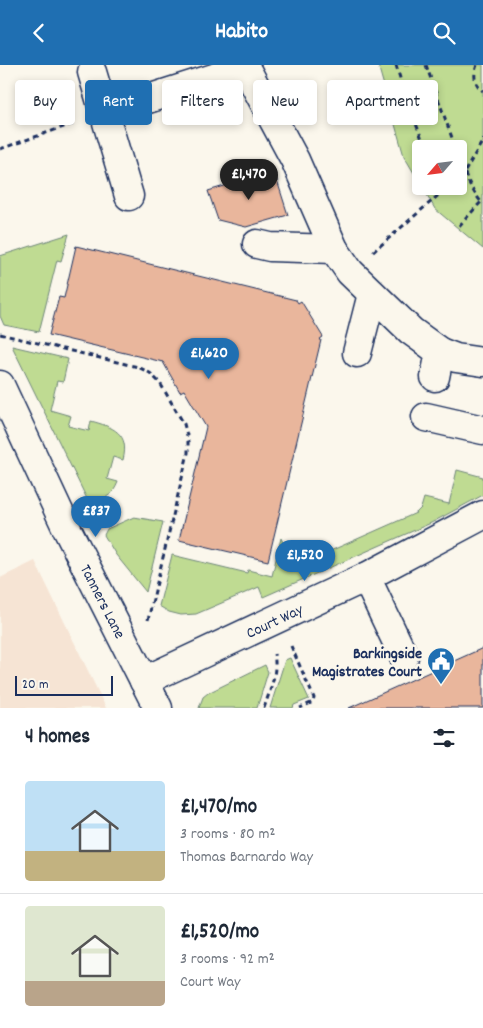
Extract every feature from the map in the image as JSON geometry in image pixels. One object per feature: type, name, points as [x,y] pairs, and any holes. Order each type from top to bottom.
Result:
[{"type":"street","points":[[152,97],[245,66],[295,160],[334,249],[350,272],[411,331],[437,364],[456,358],[483,362]]},
{"type":"street","points":[[92,72],[94,80]]},
{"type":"street","points":[[108,125],[129,196]]},
{"type":"street","points":[[257,244],[270,247],[334,249]]},
{"type":"street","points":[[358,353],[372,294]]},
{"type":"street","name":"Tanners Lane","points":[[0,385],[68,531],[158,708]]},
{"type":"street","points":[[426,417],[483,430]]},
{"type":"street","name":"Court Way","points":[[140,674],[270,622],[366,577],[483,515]]},
{"type":"street","points":[[366,577],[404,657]]},
{"type":"path","points":[[396,65],[407,101],[422,140]]},
{"type":"path","points":[[426,65],[453,140]]},
{"type":"path","points":[[477,65],[474,71],[474,78],[476,84],[483,91]]},
{"type":"path","points":[[0,149],[85,120]]},
{"type":"path","points":[[468,166],[483,139]]},
{"type":"path","points":[[459,226],[482,203],[468,181]]},
{"type":"path","points":[[350,272],[439,195]]},
{"type":"path","points":[[0,334],[138,367],[150,373],[160,383],[184,424],[188,439],[188,453],[140,674]]},
{"type":"path","points":[[264,708],[276,673],[270,622]]},
{"type":"path","points":[[270,622],[314,698],[313,702],[300,708]]},
{"type":"shaded area","points":[[35,561],[106,708],[0,708],[0,578]]},
{"type":"green space","points":[[378,65],[483,65],[483,249],[435,209],[427,195],[468,195],[468,140],[412,140],[412,170],[404,156],[395,125],[438,125],[438,80],[382,80]]},
{"type":"green space","points":[[69,234],[61,261],[57,260],[39,332],[4,325],[0,316],[0,256]]},
{"type":"green space","points":[[12,346],[68,359],[63,382],[57,381],[50,410],[71,416],[68,426],[89,431],[91,421],[113,429],[122,437],[125,451],[123,460],[113,457],[107,479],[118,482],[112,493],[106,497],[95,503],[88,501]]},
{"type":"green space","points":[[457,470],[483,477],[483,495],[431,523],[263,597],[259,587],[196,614],[181,615],[169,612],[159,606],[172,555],[247,573],[248,570],[272,576],[281,538],[294,567],[416,513],[421,508],[424,498],[449,504]]},
{"type":"green space","points":[[134,517],[163,522],[146,592],[116,555],[104,535],[107,529]]},
{"type":"green space","points":[[290,658],[309,699],[294,705],[293,708],[270,708],[285,660]]},
{"type":"green space","points":[[265,665],[268,672],[257,708],[199,708],[203,697],[208,693]]},
{"type":"building","points":[[274,171],[288,215],[246,227],[218,220],[208,191]]},
{"type":"building","points":[[76,246],[296,300],[298,303],[301,301],[323,337],[320,339],[268,561],[179,540],[206,427],[184,390],[180,392],[163,362],[49,335],[59,297],[64,298]]},
{"type":"building","name":"Barkingside Magistrates Court","points":[[483,648],[483,708],[349,708]]},
{"type":"place","name":"Barkingside Magistrates Court","points":[[441,685]]}]
